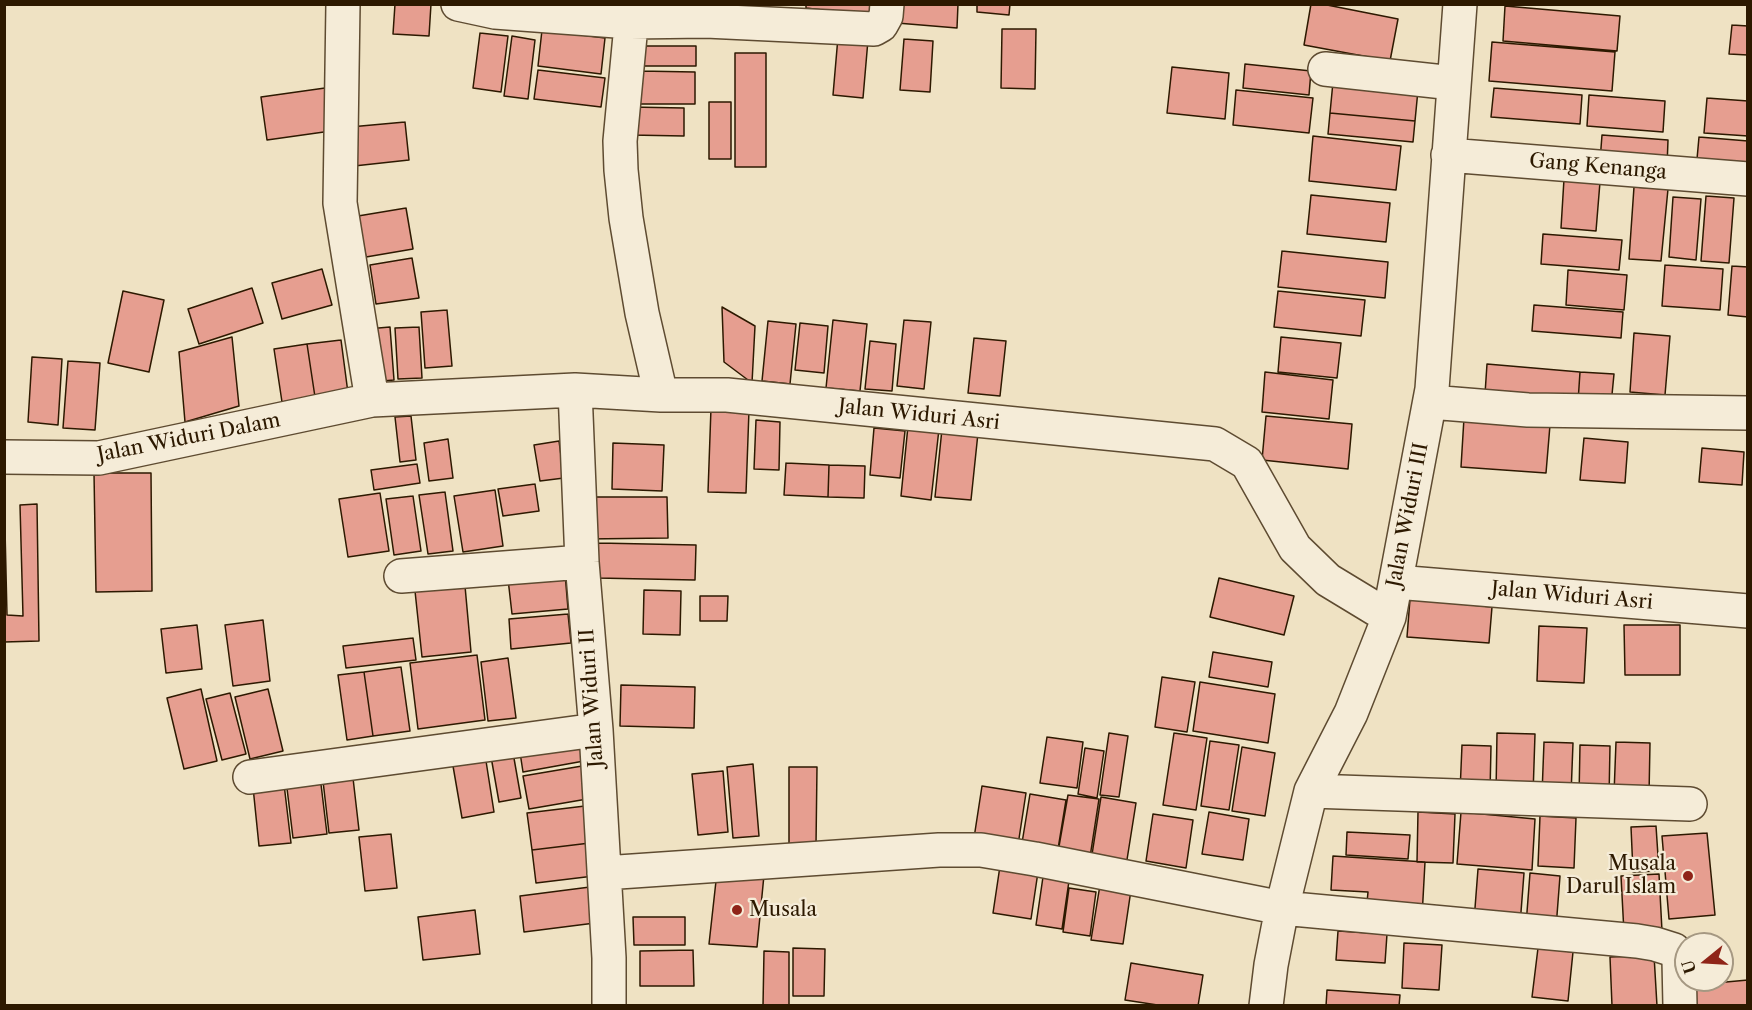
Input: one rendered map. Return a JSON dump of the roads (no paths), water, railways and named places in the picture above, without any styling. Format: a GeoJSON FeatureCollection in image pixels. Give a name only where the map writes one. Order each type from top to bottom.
{"type":"FeatureCollection","features":[{"type":"Feature","properties":{"kind":"street"},"geometry":{"type":"LineString","coordinates":[[343,4],[340,203],[372,400]]}},
{"type":"Feature","properties":{"kind":"street"},"geometry":{"type":"LineString","coordinates":[[458,4],[495,12],[632,13],[706,21],[874,29],[881,26],[886,15],[887,4]]}},
{"type":"Feature","properties":{"kind":"street","name":"Jalan Widuri III"},"geometry":{"type":"LineString","coordinates":[[1266,1005],[1282,908],[1311,791],[1351,713],[1389,617],[1396,582],[1430,402],[1460,4]]}},
{"type":"Feature","properties":{"kind":"street"},"geometry":{"type":"LineString","coordinates":[[632,13],[620,141],[621,170],[626,218],[642,313],[661,395]]}},
{"type":"Feature","properties":{"kind":"street"},"geometry":{"type":"LineString","coordinates":[[1325,69],[1453,83]]}},
{"type":"Feature","properties":{"kind":"street","name":"Gang Kenanga"},"geometry":{"type":"LineString","coordinates":[[1448,155],[1748,179]]}},
{"type":"Feature","properties":{"kind":"street","name":"Jalan Widuri Asri"},"geometry":{"type":"LineString","coordinates":[[372,400],[575,390],[661,395],[738,396],[1215,444],[1247,463],[1295,548],[1328,580],[1389,617]]}},
{"type":"Feature","properties":{"kind":"street","name":"Jalan Widuri II"},"geometry":{"type":"LineString","coordinates":[[575,390],[582,562],[596,730],[609,958],[609,1005]]}},
{"type":"Feature","properties":{"kind":"street","name":"Jalan Widuri Dalam"},"geometry":{"type":"LineString","coordinates":[[4,457],[99,458],[372,400]]}},
{"type":"Feature","properties":{"kind":"street"},"geometry":{"type":"LineString","coordinates":[[1430,402],[1528,410],[1748,413]]}},
{"type":"Feature","properties":{"kind":"street"},"geometry":{"type":"LineString","coordinates":[[401,576],[582,562]]}},
{"type":"Feature","properties":{"kind":"street","name":"Jalan Widuri Asri"},"geometry":{"type":"LineString","coordinates":[[1396,582],[1748,611]]}},
{"type":"Feature","properties":{"kind":"street"},"geometry":{"type":"LineString","coordinates":[[250,777],[596,730]]}},
{"type":"Feature","properties":{"kind":"street"},"geometry":{"type":"LineString","coordinates":[[1311,791],[1690,804]]}},
{"type":"Feature","properties":{"kind":"street"},"geometry":{"type":"LineString","coordinates":[[604,873],[939,850],[981,850],[1282,908],[1655,944],[1674,950],[1679,960],[1680,1005]]}},
{"type":"Feature","properties":{"kind":"place","name":"Musala Darul Islam"},"geometry":{"type":"Point","coordinates":[1688,876]}},
{"type":"Feature","properties":{"kind":"place","name":"Musala"},"geometry":{"type":"Point","coordinates":[737,910]}}]}
